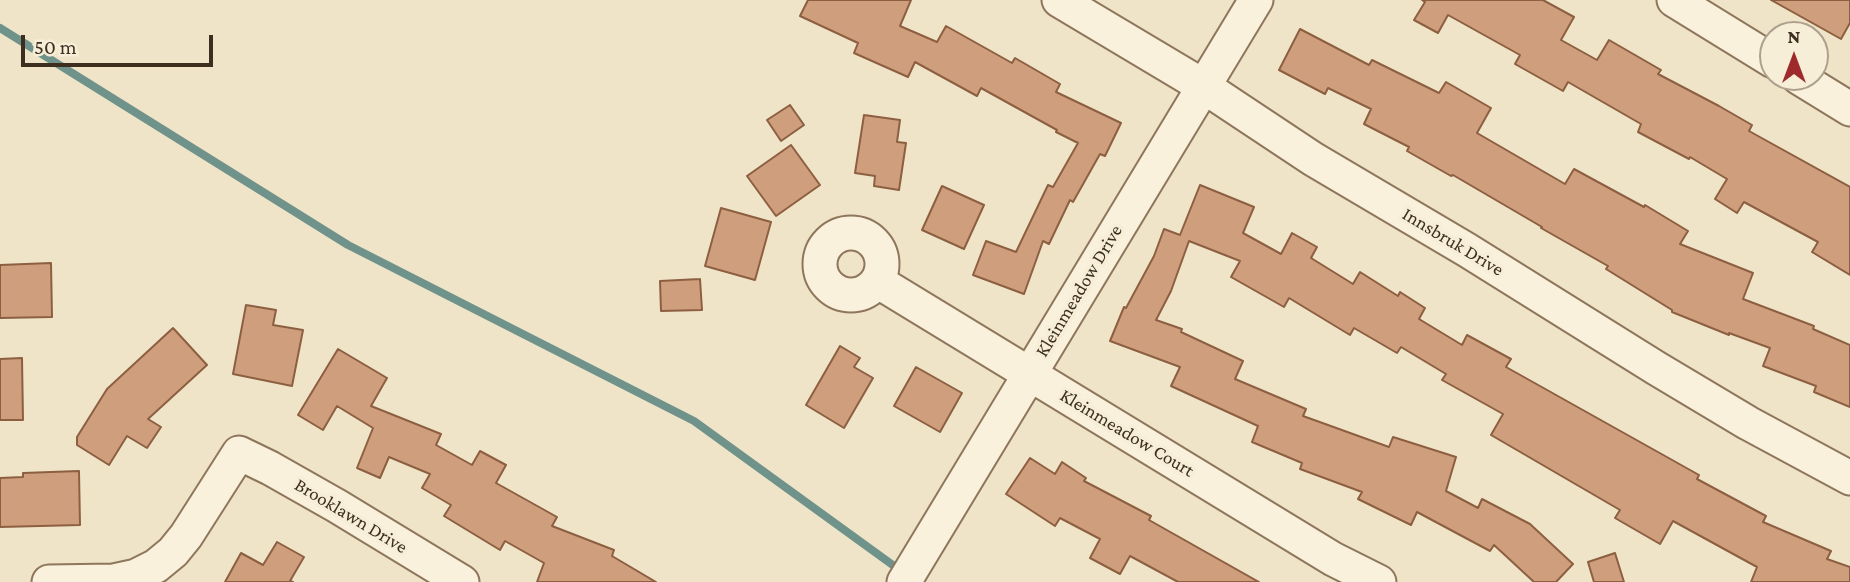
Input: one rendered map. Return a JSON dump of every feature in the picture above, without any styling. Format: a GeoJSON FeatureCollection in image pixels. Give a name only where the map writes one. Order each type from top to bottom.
{"type":"FeatureCollection","features":[{"type":"Feature","properties":{"kind":"street","name":"Innsbruk Drive"},"geometry":{"type":"LineString","coordinates":[[1059,0],[1203,86],[1313,159],[1467,250],[1667,375],[1748,423],[1850,478]]}},
{"type":"Feature","properties":{"kind":"street","name":"Kleinmeadow Drive"},"geometry":{"type":"LineString","coordinates":[[908,576],[1256,0]]}},
{"type":"Feature","properties":{"kind":"street"},"geometry":{"type":"LineString","coordinates":[[1674,0],[1759,52]]}},
{"type":"Feature","properties":{"kind":"street"},"geometry":{"type":"LineString","coordinates":[[1821,91],[1850,109]]}},
{"type":"Feature","properties":{"kind":"street","name":"Kleinmeadow Court"},"geometry":{"type":"LineString","coordinates":[[877,281],[1333,559],[1379,582]]}},
{"type":"Feature","properties":{"kind":"street","name":"Brooklawn Drive"},"geometry":{"type":"LineString","coordinates":[[50,582],[113,581],[136,576],[156,566],[173,552],[186,536],[239,453],[337,506],[462,582]]}},
{"type":"Feature","properties":{"kind":"building"},"geometry":{"type":"Polygon","coordinates":[[[808,0],[911,0],[900,26],[937,42],[946,26],[1012,63],[1015,58],[1060,84],[1056,92],[1121,123],[1105,156],[1100,154],[1073,202],[1070,200],[1049,244],[1043,241],[1024,294],[973,275],[986,241],[1016,252],[1048,185],[1053,187],[1078,143],[981,88],[977,96],[915,62],[908,77],[854,53],[858,43],[800,16],[808,0]]]}},
{"type":"Feature","properties":{"kind":"building"},"geometry":{"type":"Polygon","coordinates":[[[1422,0],[1543,0],[1574,17],[1561,40],[1597,60],[1609,40],[1661,70],[1658,74],[1752,125],[1749,131],[1850,187],[1850,275],[1812,252],[1818,242],[1744,202],[1737,213],[1715,199],[1727,179],[1690,157],[1689,159],[1638,132],[1641,124],[1568,82],[1563,91],[1515,64],[1520,55],[1448,15],[1438,33],[1414,20],[1425,2],[1422,0]]]}},
{"type":"Feature","properties":{"kind":"building"},"geometry":{"type":"Polygon","coordinates":[[[1771,0],[1850,0],[1850,23],[1841,39],[1829,32],[1829,21],[1809,21],[1771,0]]]}},
{"type":"Feature","properties":{"kind":"building"},"geometry":{"type":"Polygon","coordinates":[[[1300,29],[1369,65],[1372,60],[1439,93],[1446,82],[1491,108],[1477,133],[1565,184],[1574,169],[1644,207],[1645,205],[1688,231],[1680,244],[1753,273],[1743,299],[1814,326],[1813,329],[1850,345],[1850,407],[1814,392],[1816,386],[1763,366],[1770,348],[1672,312],[1606,269],[1608,266],[1407,151],[1409,147],[1364,124],[1371,109],[1328,88],[1325,94],[1279,70],[1300,29]]]}},
{"type":"Feature","properties":{"kind":"building"},"geometry":{"type":"Polygon","coordinates":[[[790,105],[804,125],[781,141],[767,120],[790,105]]]}},
{"type":"Feature","properties":{"kind":"building"},"geometry":{"type":"Polygon","coordinates":[[[864,115],[900,120],[897,142],[906,143],[899,190],[874,186],[875,176],[855,173],[864,115]]]}},
{"type":"Feature","properties":{"kind":"building"},"geometry":{"type":"Polygon","coordinates":[[[791,145],[820,185],[776,216],[747,176],[791,145]]]}},
{"type":"Feature","properties":{"kind":"building"},"geometry":{"type":"Polygon","coordinates":[[[1200,185],[1254,207],[1243,233],[1281,254],[1292,233],[1317,247],[1311,258],[1353,284],[1360,272],[1398,296],[1400,292],[1425,308],[1419,319],[1462,345],[1467,335],[1511,359],[1506,367],[1699,475],[1697,479],[1766,516],[1763,522],[1831,551],[1827,559],[1850,567],[1850,582],[1751,582],[1757,567],[1673,521],[1660,544],[1615,518],[1620,510],[1491,435],[1503,414],[1442,380],[1446,374],[1401,347],[1397,353],[1354,328],[1350,335],[1289,298],[1284,307],[1231,277],[1240,261],[1189,241],[1171,291],[1156,320],[1182,329],[1181,332],[1243,361],[1235,379],[1306,409],[1303,416],[1389,447],[1393,437],[1456,457],[1446,491],[1478,508],[1482,499],[1530,524],[1573,564],[1556,582],[1534,582],[1494,545],[1490,551],[1417,512],[1411,525],[1358,499],[1362,492],[1300,469],[1302,463],[1252,442],[1258,426],[1171,386],[1180,367],[1110,341],[1124,307],[1126,308],[1154,256],[1164,229],[1180,235],[1200,185]]]}},
{"type":"Feature","properties":{"kind":"building"},"geometry":{"type":"Polygon","coordinates":[[[942,186],[984,205],[964,249],[922,230],[942,186]]]}},
{"type":"Feature","properties":{"kind":"building"},"geometry":{"type":"Polygon","coordinates":[[[721,208],[771,222],[755,280],[705,266],[721,208]]]}},
{"type":"Feature","properties":{"kind":"building"},"geometry":{"type":"Polygon","coordinates":[[[51,263],[52,317],[0,318],[0,265],[51,263]]]}},
{"type":"Feature","properties":{"kind":"building"},"geometry":{"type":"Polygon","coordinates":[[[700,279],[702,310],[661,311],[660,281],[700,279]]]}},
{"type":"Feature","properties":{"kind":"building"},"geometry":{"type":"Polygon","coordinates":[[[246,305],[276,310],[273,325],[303,330],[292,386],[233,374],[246,305]]]}},
{"type":"Feature","properties":{"kind":"building"},"geometry":{"type":"Polygon","coordinates":[[[173,328],[207,365],[148,419],[161,427],[147,448],[127,436],[109,465],[77,445],[77,437],[107,389],[173,328]]]}},
{"type":"Feature","properties":{"kind":"building"},"geometry":{"type":"Polygon","coordinates":[[[840,346],[860,358],[854,367],[873,378],[844,428],[806,405],[840,346]]]}},
{"type":"Feature","properties":{"kind":"building"},"geometry":{"type":"Polygon","coordinates":[[[338,349],[387,378],[371,406],[441,434],[436,445],[472,465],[480,451],[506,465],[496,483],[557,517],[552,526],[614,550],[612,556],[656,582],[537,582],[544,563],[505,541],[500,550],[444,516],[451,505],[422,488],[430,474],[389,457],[380,478],[357,468],[373,428],[337,406],[323,430],[298,415],[338,349]]]}},
{"type":"Feature","properties":{"kind":"building"},"geometry":{"type":"Polygon","coordinates":[[[22,358],[23,420],[0,420],[0,359],[22,358]]]}},
{"type":"Feature","properties":{"kind":"building"},"geometry":{"type":"Polygon","coordinates":[[[916,367],[962,393],[940,432],[894,406],[916,367]]]}},
{"type":"Feature","properties":{"kind":"building"},"geometry":{"type":"Polygon","coordinates":[[[1030,458],[1055,474],[1062,462],[1086,478],[1084,481],[1151,516],[1149,520],[1259,582],[1178,582],[1130,556],[1120,574],[1090,558],[1100,539],[1060,518],[1055,526],[1006,494],[1030,458]]]}},
{"type":"Feature","properties":{"kind":"building"},"geometry":{"type":"Polygon","coordinates":[[[79,471],[80,525],[0,527],[0,478],[23,477],[23,473],[79,471]]]}},
{"type":"Feature","properties":{"kind":"building"},"geometry":{"type":"Polygon","coordinates":[[[277,542],[304,557],[290,581],[293,582],[225,582],[241,553],[263,565],[277,542]]]}},
{"type":"Feature","properties":{"kind":"building"},"geometry":{"type":"Polygon","coordinates":[[[1615,553],[1624,582],[1594,582],[1588,562],[1615,553]]]}},
{"type":"Feature","properties":{"kind":"waterway"},"geometry":{"type":"LineString","coordinates":[[0,28],[348,245],[694,421],[901,571]]}}]}
